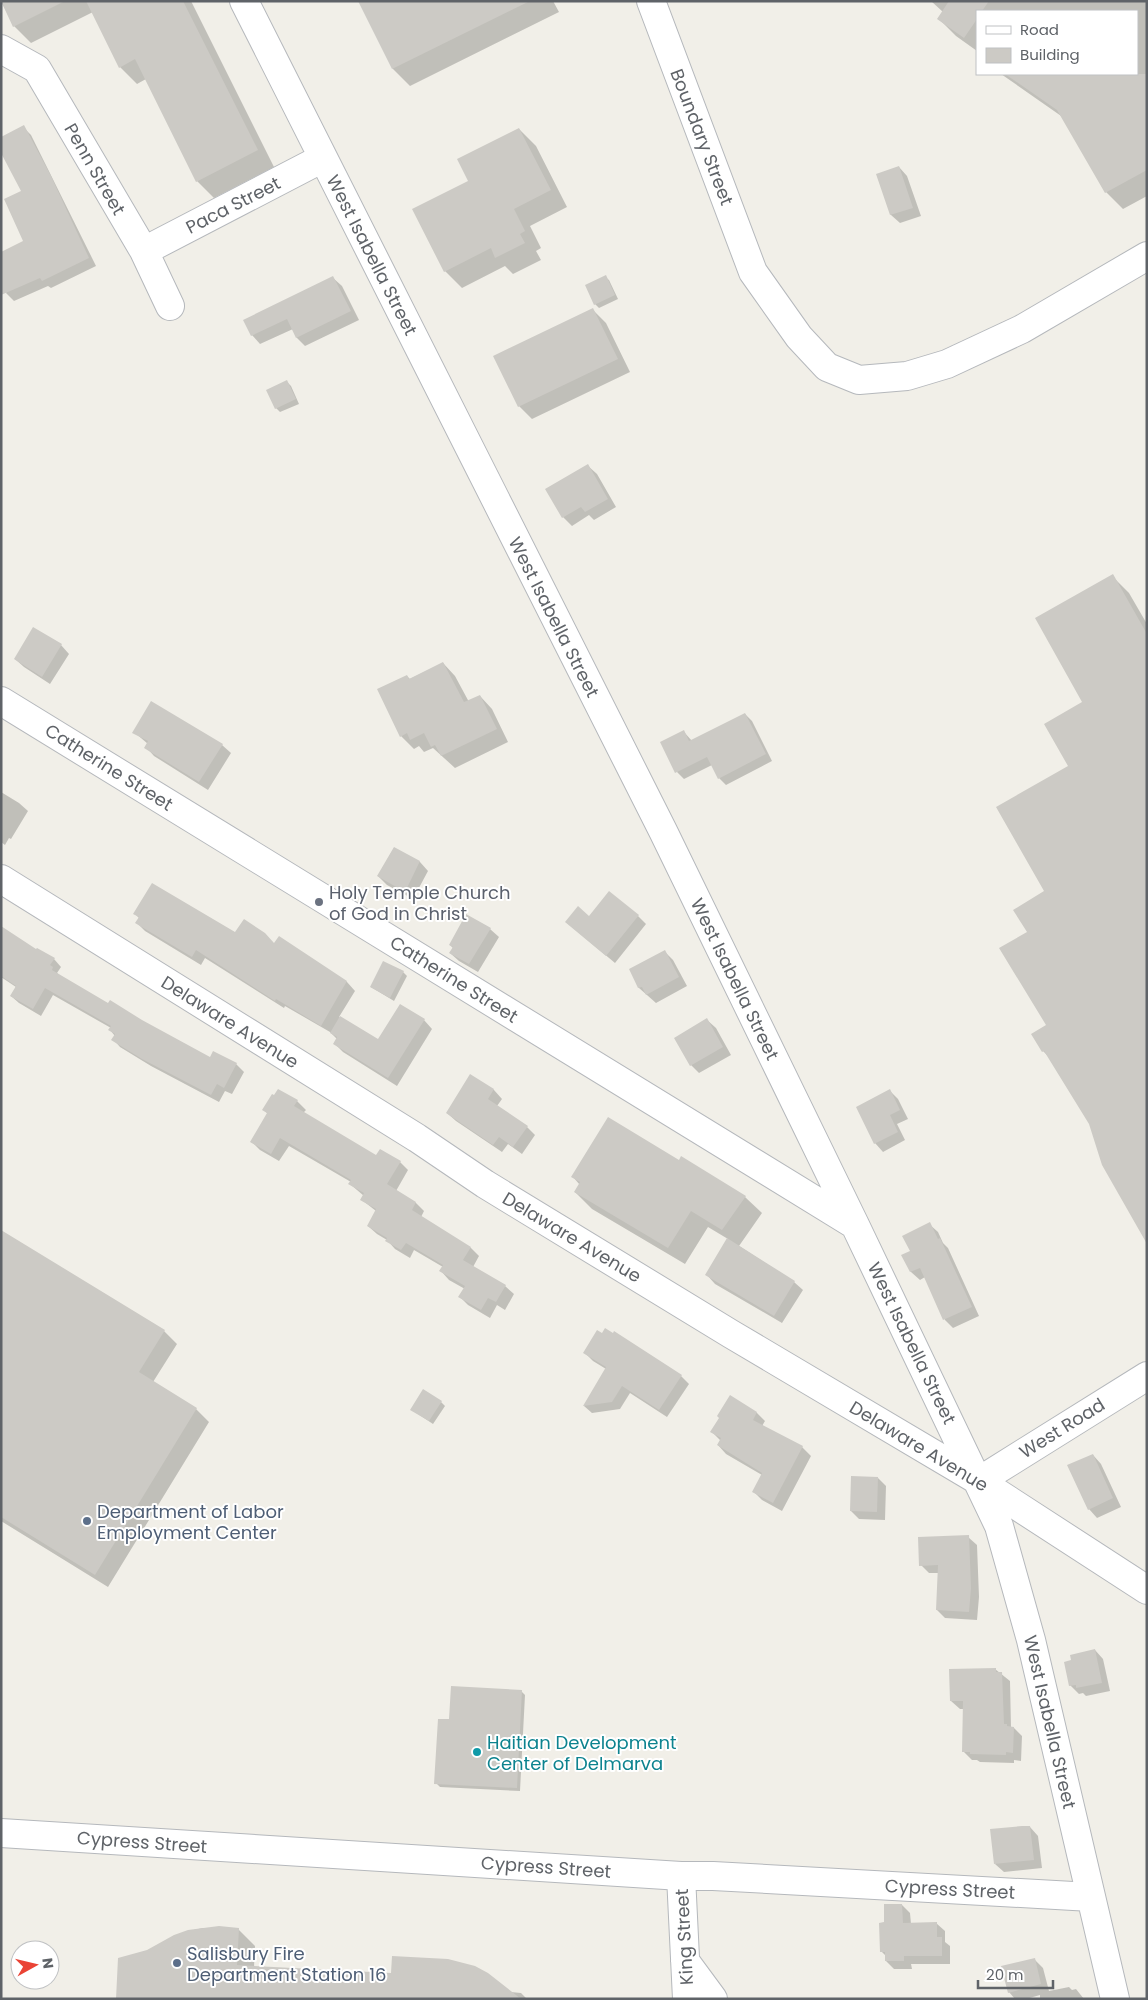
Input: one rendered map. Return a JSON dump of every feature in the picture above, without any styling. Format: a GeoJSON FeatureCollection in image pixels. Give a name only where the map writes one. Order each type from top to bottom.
{"type":"FeatureCollection","features":[{"type":"Feature","properties":{"kind":"street","name":"West Isabella Street"},"geometry":{"type":"LineString","coordinates":[[244,1],[663,831],[856,1225],[999,1526],[1015,1580],[1115,1999]]}},
{"type":"Feature","properties":{"kind":"street","name":"Boundary Street"},"geometry":{"type":"LineString","coordinates":[[652,1],[754,272],[799,337],[828,367],[859,380],[907,376],[947,364],[1022,329],[1147,256]]}},
{"type":"Feature","properties":{"kind":"street","name":"Penn Street"},"geometry":{"type":"LineString","coordinates":[[1,49],[37,69],[144,251],[170,306]]}},
{"type":"Feature","properties":{"kind":"street","name":"Paca Street"},"geometry":{"type":"LineString","coordinates":[[144,251],[323,158]]}},
{"type":"Feature","properties":{"kind":"street","name":"Catherine Street"},"geometry":{"type":"LineString","coordinates":[[1,701],[856,1225]]}},
{"type":"Feature","properties":{"kind":"street","name":"Delaware Avenue"},"geometry":{"type":"LineString","coordinates":[[1,879],[417,1138],[485,1184],[731,1334],[979,1481],[1147,1590]]}},
{"type":"Feature","properties":{"kind":"street","name":"West Road"},"geometry":{"type":"LineString","coordinates":[[979,1481],[1147,1376]]}},
{"type":"Feature","properties":{"kind":"street","name":"Cypress Street"},"geometry":{"type":"LineString","coordinates":[[1,1833],[681,1876],[722,1876],[1091,1898]]}},
{"type":"Feature","properties":{"kind":"street","name":"King Street"},"geometry":{"type":"LineString","coordinates":[[681,1876],[687,1999]]}},
{"type":"Feature","properties":{"kind":"street"},"geometry":{"type":"LineString","coordinates":[[685,1961],[714,1999]]}},
{"type":"Feature","properties":{"kind":"building"},"geometry":{"type":"Polygon","coordinates":[[[1,1],[65,1],[13,27],[1,1]]]}},
{"type":"Feature","properties":{"kind":"building"},"geometry":{"type":"Polygon","coordinates":[[[86,1],[183,1],[258,150],[196,182],[135,59],[119,68],[86,1]]]}},
{"type":"Feature","properties":{"kind":"building"},"geometry":{"type":"Polygon","coordinates":[[[358,1],[530,1],[392,69],[358,1]]]}},
{"type":"Feature","properties":{"kind":"building"},"geometry":{"type":"Polygon","coordinates":[[[949,1],[989,1],[983,10],[976,10],[976,20],[964,38],[937,19],[949,1]]]}},
{"type":"Feature","properties":{"kind":"building"},"geometry":{"type":"Polygon","coordinates":[[[1147,74],[1147,170],[1105,193],[1057,110],[1006,75],[1147,74]]]}},
{"type":"Feature","properties":{"kind":"building"},"geometry":{"type":"Polygon","coordinates":[[[24,125],[51,176],[89,258],[42,281],[40,278],[1,295],[1,252],[23,241],[4,199],[21,191],[1,153],[1,137],[24,125]]]}},
{"type":"Feature","properties":{"kind":"building"},"geometry":{"type":"Polygon","coordinates":[[[519,128],[551,190],[514,209],[525,231],[520,234],[525,243],[495,258],[491,248],[444,272],[412,209],[468,181],[457,159],[519,128]]]}},
{"type":"Feature","properties":{"kind":"building"},"geometry":{"type":"Polygon","coordinates":[[[899,166],[913,208],[890,215],[876,174],[899,166]]]}},
{"type":"Feature","properties":{"kind":"building"},"geometry":{"type":"Polygon","coordinates":[[[606,275],[615,295],[594,305],[585,285],[606,275]]]}},
{"type":"Feature","properties":{"kind":"building"},"geometry":{"type":"Polygon","coordinates":[[[333,276],[351,311],[296,338],[287,319],[251,336],[243,320],[333,276]]]}},
{"type":"Feature","properties":{"kind":"building"},"geometry":{"type":"Polygon","coordinates":[[[593,308],[618,359],[518,407],[493,356],[593,308]]]}},
{"type":"Feature","properties":{"kind":"building"},"geometry":{"type":"Polygon","coordinates":[[[287,380],[296,399],[275,409],[266,390],[287,380]]]}},
{"type":"Feature","properties":{"kind":"building"},"geometry":{"type":"Polygon","coordinates":[[[588,464],[608,499],[585,512],[581,507],[562,518],[545,489],[588,464]]]}},
{"type":"Feature","properties":{"kind":"building"},"geometry":{"type":"Polygon","coordinates":[[[1113,574],[1147,634],[1147,1244],[1102,1165],[1089,1124],[1044,1051],[1042,1052],[1031,1034],[1046,1025],[999,948],[1027,932],[1013,910],[1044,891],[996,807],[1068,766],[1044,724],[1082,702],[1035,618],[1113,574]]]}},
{"type":"Feature","properties":{"kind":"building"},"geometry":{"type":"Polygon","coordinates":[[[33,627],[62,644],[42,677],[14,659],[33,627]]]}},
{"type":"Feature","properties":{"kind":"building"},"geometry":{"type":"Polygon","coordinates":[[[443,662],[464,702],[480,695],[497,729],[441,756],[435,745],[431,747],[424,733],[410,740],[407,733],[400,737],[377,689],[407,675],[409,679],[443,662]]]}},
{"type":"Feature","properties":{"kind":"building"},"geometry":{"type":"Polygon","coordinates":[[[151,701],[223,744],[199,782],[144,748],[148,741],[132,733],[151,701]]]}},
{"type":"Feature","properties":{"kind":"building"},"geometry":{"type":"Polygon","coordinates":[[[745,713],[766,754],[718,779],[707,757],[675,773],[660,742],[684,730],[689,741],[745,713]]]}},
{"type":"Feature","properties":{"kind":"building"},"geometry":{"type":"Polygon","coordinates":[[[394,847],[420,861],[405,892],[377,876],[394,847]]]}},
{"type":"Feature","properties":{"kind":"building"},"geometry":{"type":"Polygon","coordinates":[[[152,883],[235,932],[244,919],[265,933],[274,943],[279,936],[347,981],[321,1026],[276,999],[275,1001],[196,950],[192,957],[135,923],[139,917],[133,914],[152,883]]]}},
{"type":"Feature","properties":{"kind":"building"},"geometry":{"type":"Polygon","coordinates":[[[609,891],[639,915],[606,956],[565,922],[578,906],[589,916],[609,891]]]}},
{"type":"Feature","properties":{"kind":"building"},"geometry":{"type":"Polygon","coordinates":[[[466,914],[491,928],[469,964],[449,953],[453,947],[449,945],[466,914]]]}},
{"type":"Feature","properties":{"kind":"building"},"geometry":{"type":"Polygon","coordinates":[[[1,926],[36,949],[55,958],[50,965],[53,967],[52,970],[108,1003],[110,1000],[142,1020],[210,1057],[213,1051],[237,1063],[224,1088],[217,1084],[211,1095],[142,1059],[111,1040],[115,1034],[108,1030],[111,1026],[45,988],[33,1009],[10,996],[16,986],[1,976],[1,926]]]}},
{"type":"Feature","properties":{"kind":"building"},"geometry":{"type":"Polygon","coordinates":[[[665,950],[679,977],[646,995],[642,987],[638,988],[629,969],[665,950]]]}},
{"type":"Feature","properties":{"kind":"building"},"geometry":{"type":"Polygon","coordinates":[[[383,961],[404,971],[390,998],[370,987],[383,961]]]}},
{"type":"Feature","properties":{"kind":"building"},"geometry":{"type":"Polygon","coordinates":[[[400,1004],[425,1019],[388,1078],[333,1044],[337,1037],[330,1033],[340,1016],[378,1039],[400,1004]]]}},
{"type":"Feature","properties":{"kind":"building"},"geometry":{"type":"Polygon","coordinates":[[[707,1018],[723,1047],[690,1066],[674,1038],[707,1018]]]}},
{"type":"Feature","properties":{"kind":"building"},"geometry":{"type":"Polygon","coordinates":[[[470,1074],[494,1089],[488,1099],[528,1126],[513,1147],[499,1137],[493,1145],[446,1113],[470,1074]]]}},
{"type":"Feature","properties":{"kind":"building"},"geometry":{"type":"Polygon","coordinates":[[[278,1089],[298,1100],[294,1106],[376,1155],[380,1149],[401,1161],[387,1184],[416,1202],[412,1210],[471,1247],[463,1260],[506,1285],[496,1302],[488,1298],[481,1310],[458,1297],[465,1286],[439,1271],[443,1265],[406,1243],[401,1250],[385,1241],[387,1238],[367,1226],[376,1209],[360,1200],[364,1193],[348,1184],[351,1180],[280,1138],[271,1154],[250,1142],[267,1113],[262,1110],[272,1094],[274,1095],[278,1089]]]}},
{"type":"Feature","properties":{"kind":"building"},"geometry":{"type":"Polygon","coordinates":[[[890,1089],[900,1110],[890,1115],[898,1132],[874,1144],[856,1107],[890,1089]]]}},
{"type":"Feature","properties":{"kind":"building"},"geometry":{"type":"Polygon","coordinates":[[[608,1117],[679,1160],[681,1156],[746,1196],[722,1230],[691,1211],[668,1248],[574,1192],[580,1182],[571,1177],[608,1117]]]}},
{"type":"Feature","properties":{"kind":"building"},"geometry":{"type":"Polygon","coordinates":[[[930,1222],[938,1239],[940,1238],[972,1307],[943,1320],[920,1268],[910,1272],[901,1255],[910,1251],[902,1236],[930,1222]]]}},
{"type":"Feature","properties":{"kind":"building"},"geometry":{"type":"Polygon","coordinates":[[[1,1230],[165,1330],[139,1372],[197,1408],[95,1575],[1,1517],[1,1230]]]}},
{"type":"Feature","properties":{"kind":"building"},"geometry":{"type":"Polygon","coordinates":[[[727,1238],[795,1281],[774,1316],[705,1275],[727,1238]]]}},
{"type":"Feature","properties":{"kind":"building"},"geometry":{"type":"Polygon","coordinates":[[[605,1328],[613,1333],[614,1331],[682,1375],[659,1410],[622,1386],[612,1402],[583,1406],[606,1367],[583,1353],[597,1330],[602,1333],[605,1328]]]}},
{"type":"Feature","properties":{"kind":"building"},"geometry":{"type":"Polygon","coordinates":[[[423,1389],[442,1401],[429,1421],[410,1410],[423,1389]]]}},
{"type":"Feature","properties":{"kind":"building"},"geometry":{"type":"Polygon","coordinates":[[[730,1395],[757,1412],[753,1420],[803,1446],[773,1503],[752,1492],[762,1473],[717,1445],[721,1438],[710,1432],[730,1395]]]}},
{"type":"Feature","properties":{"kind":"building"},"geometry":{"type":"Polygon","coordinates":[[[1093,1454],[1113,1498],[1088,1510],[1067,1465],[1093,1454]]]}},
{"type":"Feature","properties":{"kind":"building"},"geometry":{"type":"Polygon","coordinates":[[[851,1476],[878,1477],[877,1512],[850,1511],[851,1476]]]}},
{"type":"Feature","properties":{"kind":"building"},"geometry":{"type":"Polygon","coordinates":[[[969,1535],[971,1588],[969,1612],[936,1610],[938,1565],[919,1566],[918,1537],[969,1535]]]}},
{"type":"Feature","properties":{"kind":"building"},"geometry":{"type":"Polygon","coordinates":[[[1095,1649],[1102,1683],[1076,1688],[1076,1685],[1069,1686],[1064,1662],[1071,1660],[1070,1655],[1095,1649]]]}},
{"type":"Feature","properties":{"kind":"building"},"geometry":{"type":"Polygon","coordinates":[[[996,1668],[996,1672],[1002,1672],[1004,1724],[1014,1727],[1013,1753],[1006,1752],[1006,1755],[962,1752],[963,1701],[950,1701],[949,1669],[996,1668]]]}},
{"type":"Feature","properties":{"kind":"building","name":"Haitian Development Center of Delmarva"},"geometry":{"type":"Polygon","coordinates":[[[451,1686],[522,1690],[517,1788],[434,1784],[438,1719],[449,1719],[451,1686]]]}},
{"type":"Feature","properties":{"kind":"building"},"geometry":{"type":"Polygon","coordinates":[[[1030,1826],[1034,1860],[994,1864],[990,1829],[1030,1826]]]}},
{"type":"Feature","properties":{"kind":"building"},"geometry":{"type":"Polygon","coordinates":[[[884,1904],[902,1904],[903,1923],[937,1922],[937,1937],[942,1937],[942,1956],[904,1956],[904,1961],[885,1961],[885,1952],[880,1952],[879,1923],[884,1922],[884,1904]]]}},
{"type":"Feature","properties":{"kind":"building","name":"Salisbury Fire Department Station 16"},"geometry":{"type":"Polygon","coordinates":[[[219,1926],[239,1928],[237,1965],[391,1973],[392,1956],[448,1959],[475,1966],[488,1973],[521,1999],[116,1999],[118,1958],[147,1950],[174,1935],[188,1930],[219,1926]]]}},
{"type":"Feature","properties":{"kind":"building"},"geometry":{"type":"Polygon","coordinates":[[[1035,1958],[1041,1984],[1008,1993],[1001,1966],[1035,1958]]]}},
{"type":"Feature","properties":{"kind":"place","name":"Holy Temple Church of God in Christ"},"geometry":{"type":"Point","coordinates":[319,902]}},
{"type":"Feature","properties":{"kind":"place","name":"Department of Labor Employment Center"},"geometry":{"type":"Point","coordinates":[87,1521]}},
{"type":"Feature","properties":{"kind":"place","name":"Haitian Development Center of Delmarva"},"geometry":{"type":"Point","coordinates":[477,1752]}},
{"type":"Feature","properties":{"kind":"place","name":"Salisbury Fire Department Station 16"},"geometry":{"type":"Point","coordinates":[177,1963]}}]}
